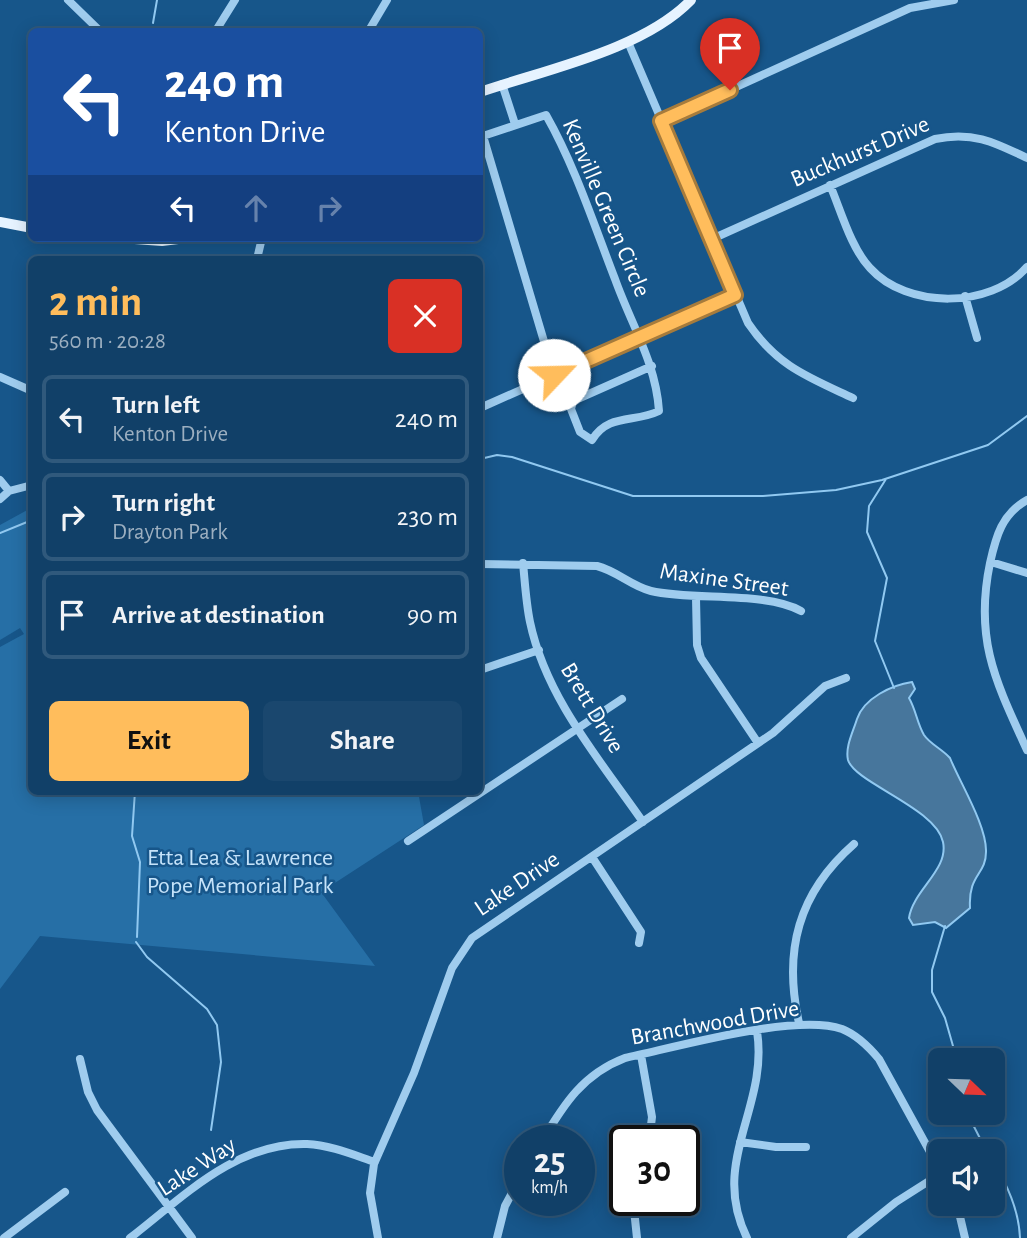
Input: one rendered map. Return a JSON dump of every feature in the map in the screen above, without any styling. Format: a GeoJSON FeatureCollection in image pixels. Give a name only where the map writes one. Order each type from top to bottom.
{"type":"FeatureCollection","features":[{"type":"Feature","properties":{"kind":"main road"},"geometry":{"type":"LineString","coordinates":[[483,91],[628,42],[663,24],[691,0]]}},
{"type":"Feature","properties":{"kind":"main road"},"geometry":{"type":"LineString","coordinates":[[0,222],[28,227]]}},
{"type":"Feature","properties":{"kind":"street"},"geometry":{"type":"LineString","coordinates":[[68,0],[98,28]]}},
{"type":"Feature","properties":{"kind":"street"},"geometry":{"type":"LineString","coordinates":[[218,28],[235,0]]}},
{"type":"Feature","properties":{"kind":"street"},"geometry":{"type":"LineString","coordinates":[[370,28],[387,0]]}},
{"type":"Feature","properties":{"kind":"street"},"geometry":{"type":"LineString","coordinates":[[661,121],[910,8],[954,0]]}},
{"type":"Feature","properties":{"kind":"street"},"geometry":{"type":"LineString","coordinates":[[628,42],[735,295],[753,331],[780,361],[853,398]]}},
{"type":"Feature","properties":{"kind":"street"},"geometry":{"type":"LineString","coordinates":[[502,84],[515,124]]}},
{"type":"Feature","properties":{"kind":"street","name":"Kenville Green Circle"},"geometry":{"type":"LineString","coordinates":[[483,136],[547,116],[640,337]]}},
{"type":"Feature","properties":{"kind":"street","name":"Buckhurst Drive"},"geometry":{"type":"LineString","coordinates":[[712,239],[935,139],[952,135],[981,137],[1027,158]]}},
{"type":"Feature","properties":{"kind":"street","name":"Kenville Green Circle"},"geometry":{"type":"LineString","coordinates":[[483,139],[554,375]]}},
{"type":"Feature","properties":{"kind":"street"},"geometry":{"type":"LineString","coordinates":[[830,185],[865,262],[880,279],[895,289],[922,297],[965,296],[984,292],[1012,280],[1027,267]]}},
{"type":"Feature","properties":{"kind":"street"},"geometry":{"type":"LineString","coordinates":[[483,407],[735,295]]}},
{"type":"Feature","properties":{"kind":"street"},"geometry":{"type":"LineString","coordinates":[[965,296],[977,338]]}},
{"type":"Feature","properties":{"kind":"street"},"geometry":{"type":"LineString","coordinates":[[640,337],[652,366],[657,382],[659,411],[650,416],[617,420],[602,427],[592,440],[580,432],[570,409],[573,401],[652,366]]}},
{"type":"Feature","properties":{"kind":"street"},"geometry":{"type":"LineString","coordinates":[[0,377],[28,389]]}},
{"type":"Feature","properties":{"kind":"street"},"geometry":{"type":"LineString","coordinates":[[0,480],[9,491]]}},
{"type":"Feature","properties":{"kind":"street"},"geometry":{"type":"LineString","coordinates":[[0,499],[9,491],[28,486]]}},
{"type":"Feature","properties":{"kind":"street"},"geometry":{"type":"LineString","coordinates":[[1027,500],[1003,523],[984,590],[983,620],[993,672],[1027,750]]}},
{"type":"Feature","properties":{"kind":"street"},"geometry":{"type":"LineString","coordinates":[[990,562],[1027,573]]}},
{"type":"Feature","properties":{"kind":"street","name":"Brett Drive"},"geometry":{"type":"LineString","coordinates":[[523,563],[530,622],[559,698],[643,822]]}},
{"type":"Feature","properties":{"kind":"street","name":"Maxine Street"},"geometry":{"type":"LineString","coordinates":[[483,564],[597,566],[616,571],[649,590],[696,598],[786,603],[801,611]]}},
{"type":"Feature","properties":{"kind":"street"},"geometry":{"type":"LineString","coordinates":[[696,598],[697,645],[701,658],[758,743]]}},
{"type":"Feature","properties":{"kind":"street"},"geometry":{"type":"LineString","coordinates":[[483,669],[539,650]]}},
{"type":"Feature","properties":{"kind":"street","name":"Lake Drive"},"geometry":{"type":"LineString","coordinates":[[378,1238],[369,1180],[414,1073],[452,968],[472,938],[773,733],[825,686],[846,678]]}},
{"type":"Feature","properties":{"kind":"street"},"geometry":{"type":"LineString","coordinates":[[483,791],[622,699]]}},
{"type":"Feature","properties":{"kind":"street"},"geometry":{"type":"LineString","coordinates":[[408,841],[477,795]]}},
{"type":"Feature","properties":{"kind":"street"},"geometry":{"type":"LineString","coordinates":[[799,1023],[793,973],[799,928],[822,875],[854,844]]}},
{"type":"Feature","properties":{"kind":"street"},"geometry":{"type":"LineString","coordinates":[[592,857],[641,932],[639,943]]}},
{"type":"Feature","properties":{"kind":"street","name":"Branchwood Drive"},"geometry":{"type":"LineString","coordinates":[[553,1125],[583,1081],[611,1063],[799,1023],[845,1030],[867,1046],[879,1059],[928,1150]]}},
{"type":"Feature","properties":{"kind":"street"},"geometry":{"type":"LineString","coordinates":[[747,1238],[739,1220],[732,1188],[740,1142],[759,1078],[761,1056],[757,1031]]}},
{"type":"Feature","properties":{"kind":"street"},"geometry":{"type":"LineString","coordinates":[[641,1055],[653,1117],[652,1125]]}},
{"type":"Feature","properties":{"kind":"street"},"geometry":{"type":"LineString","coordinates":[[80,1059],[88,1092],[97,1110],[192,1238]]}},
{"type":"Feature","properties":{"kind":"street"},"geometry":{"type":"LineString","coordinates":[[740,1142],[806,1147]]}},
{"type":"Feature","properties":{"kind":"street","name":"Lake Way"},"geometry":{"type":"LineString","coordinates":[[130,1238],[232,1162],[265,1150],[309,1144],[375,1162]]}},
{"type":"Feature","properties":{"kind":"street"},"geometry":{"type":"LineString","coordinates":[[851,1238],[928,1180]]}},
{"type":"Feature","properties":{"kind":"street"},"geometry":{"type":"LineString","coordinates":[[4,1238],[65,1192]]}},
{"type":"Feature","properties":{"kind":"street"},"geometry":{"type":"LineString","coordinates":[[497,1238],[504,1210]]}},
{"type":"Feature","properties":{"kind":"street"},"geometry":{"type":"LineString","coordinates":[[635,1216],[637,1238]]}},
{"type":"Feature","properties":{"kind":"street"},"geometry":{"type":"LineString","coordinates":[[960,1216],[965,1238]]}},
{"type":"Feature","properties":{"kind":"green space","name":"Etta Lea & Lawrence Pope Memorial Park"},"geometry":{"type":"Polygon","coordinates":[[[28,510],[28,795],[419,795],[424,825],[321,892],[375,966],[40,936],[0,989],[0,647],[24,634],[20,628],[0,640],[0,525],[28,510]]]}},
{"type":"Feature","properties":{"kind":"shaded area"},"geometry":{"type":"Polygon","coordinates":[[[912,682],[915,689],[909,698],[924,735],[950,758],[978,817],[985,842],[985,860],[974,881],[970,908],[946,928],[935,922],[913,925],[909,918],[917,898],[941,862],[943,842],[937,830],[912,807],[865,778],[848,760],[850,739],[857,719],[866,705],[888,689],[912,682]]]}},
{"type":"Feature","properties":{"kind":"waterway"},"geometry":{"type":"LineString","coordinates":[[153,23],[157,0]]}},
{"type":"Feature","properties":{"kind":"waterway"},"geometry":{"type":"LineString","coordinates":[[483,458],[497,455],[512,457],[633,496],[763,496],[836,490],[882,480],[988,445],[1027,416]]}},
{"type":"Feature","properties":{"kind":"waterway"},"geometry":{"type":"LineString","coordinates":[[886,479],[869,506],[867,532],[887,578],[875,641],[894,688]]}},
{"type":"Feature","properties":{"kind":"waterway"},"geometry":{"type":"LineString","coordinates":[[0,533],[28,522]]}},
{"type":"Feature","properties":{"kind":"waterway"},"geometry":{"type":"LineString","coordinates":[[135,795],[132,836],[140,862],[137,937]]}},
{"type":"Feature","properties":{"kind":"waterway"},"geometry":{"type":"LineString","coordinates":[[945,926],[932,970],[932,992],[945,1018],[954,1048]]}},
{"type":"Feature","properties":{"kind":"waterway"},"geometry":{"type":"LineString","coordinates":[[136,942],[147,957],[207,1009],[217,1025],[221,1062],[211,1130]]}},
{"type":"Feature","properties":{"kind":"waterway"},"geometry":{"type":"LineString","coordinates":[[973,1125],[980,1139]]}},
{"type":"Feature","properties":{"kind":"waterway"},"geometry":{"type":"LineString","coordinates":[[1005,1184],[1017,1218],[1020,1238]]}},
{"type":"Feature","properties":{"kind":"route"},"geometry":{"type":"LineString","coordinates":[[554,375],[735,295],[661,121],[730,90]]}}]}
